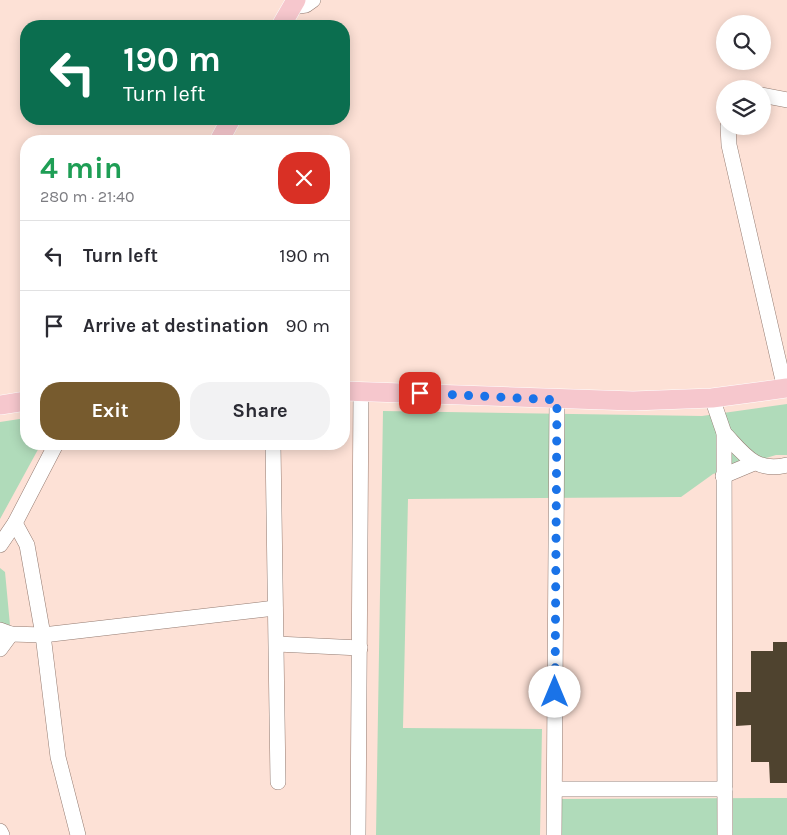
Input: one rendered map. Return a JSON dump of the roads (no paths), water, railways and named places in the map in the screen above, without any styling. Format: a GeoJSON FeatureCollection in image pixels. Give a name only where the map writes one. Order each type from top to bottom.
{"type":"FeatureCollection","features":[{"type":"Feature","properties":{"kind":"main road"},"geometry":{"type":"LineString","coordinates":[[285,20],[294,4]]}},
{"type":"Feature","properties":{"kind":"main road"},"geometry":{"type":"LineString","coordinates":[[352,390],[557,400],[633,401],[712,398],[786,388]]}},
{"type":"Feature","properties":{"kind":"main road"},"geometry":{"type":"LineString","coordinates":[[0,405],[20,402]]}},
{"type":"Feature","properties":{"kind":"street"},"geometry":{"type":"LineString","coordinates":[[294,4],[306,5],[313,0]]}},
{"type":"Feature","properties":{"kind":"street"},"geometry":{"type":"LineString","coordinates":[[771,97],[787,100]]}},
{"type":"Feature","properties":{"kind":"street"},"geometry":{"type":"LineString","coordinates":[[728,135],[729,145],[786,388]]}},
{"type":"Feature","properties":{"kind":"street"},"geometry":{"type":"LineString","coordinates":[[352,390],[360,648],[358,835]]}},
{"type":"Feature","properties":{"kind":"street"},"geometry":{"type":"LineString","coordinates":[[712,398],[724,433],[725,835]]}},
{"type":"Feature","properties":{"kind":"street"},"geometry":{"type":"LineString","coordinates":[[554,835],[557,400]]}},
{"type":"Feature","properties":{"kind":"street"},"geometry":{"type":"LineString","coordinates":[[724,433],[754,463],[771,468],[787,465]]}},
{"type":"Feature","properties":{"kind":"street"},"geometry":{"type":"LineString","coordinates":[[0,545],[15,523],[53,450]]}},
{"type":"Feature","properties":{"kind":"street"},"geometry":{"type":"LineString","coordinates":[[273,450],[278,782]]}},
{"type":"Feature","properties":{"kind":"street"},"geometry":{"type":"LineString","coordinates":[[723,476],[754,463]]}},
{"type":"Feature","properties":{"kind":"street"},"geometry":{"type":"LineString","coordinates":[[15,523],[27,545],[43,635],[58,757],[78,835]]}},
{"type":"Feature","properties":{"kind":"street"},"geometry":{"type":"LineString","coordinates":[[0,649],[5,632],[43,635],[275,608]]}},
{"type":"Feature","properties":{"kind":"street"},"geometry":{"type":"LineString","coordinates":[[277,644],[360,648]]}},
{"type":"Feature","properties":{"kind":"street"},"geometry":{"type":"LineString","coordinates":[[555,789],[725,789]]}},
{"type":"Feature","properties":{"kind":"street"},"geometry":{"type":"LineString","coordinates":[[0,831],[2,835]]}}]}
